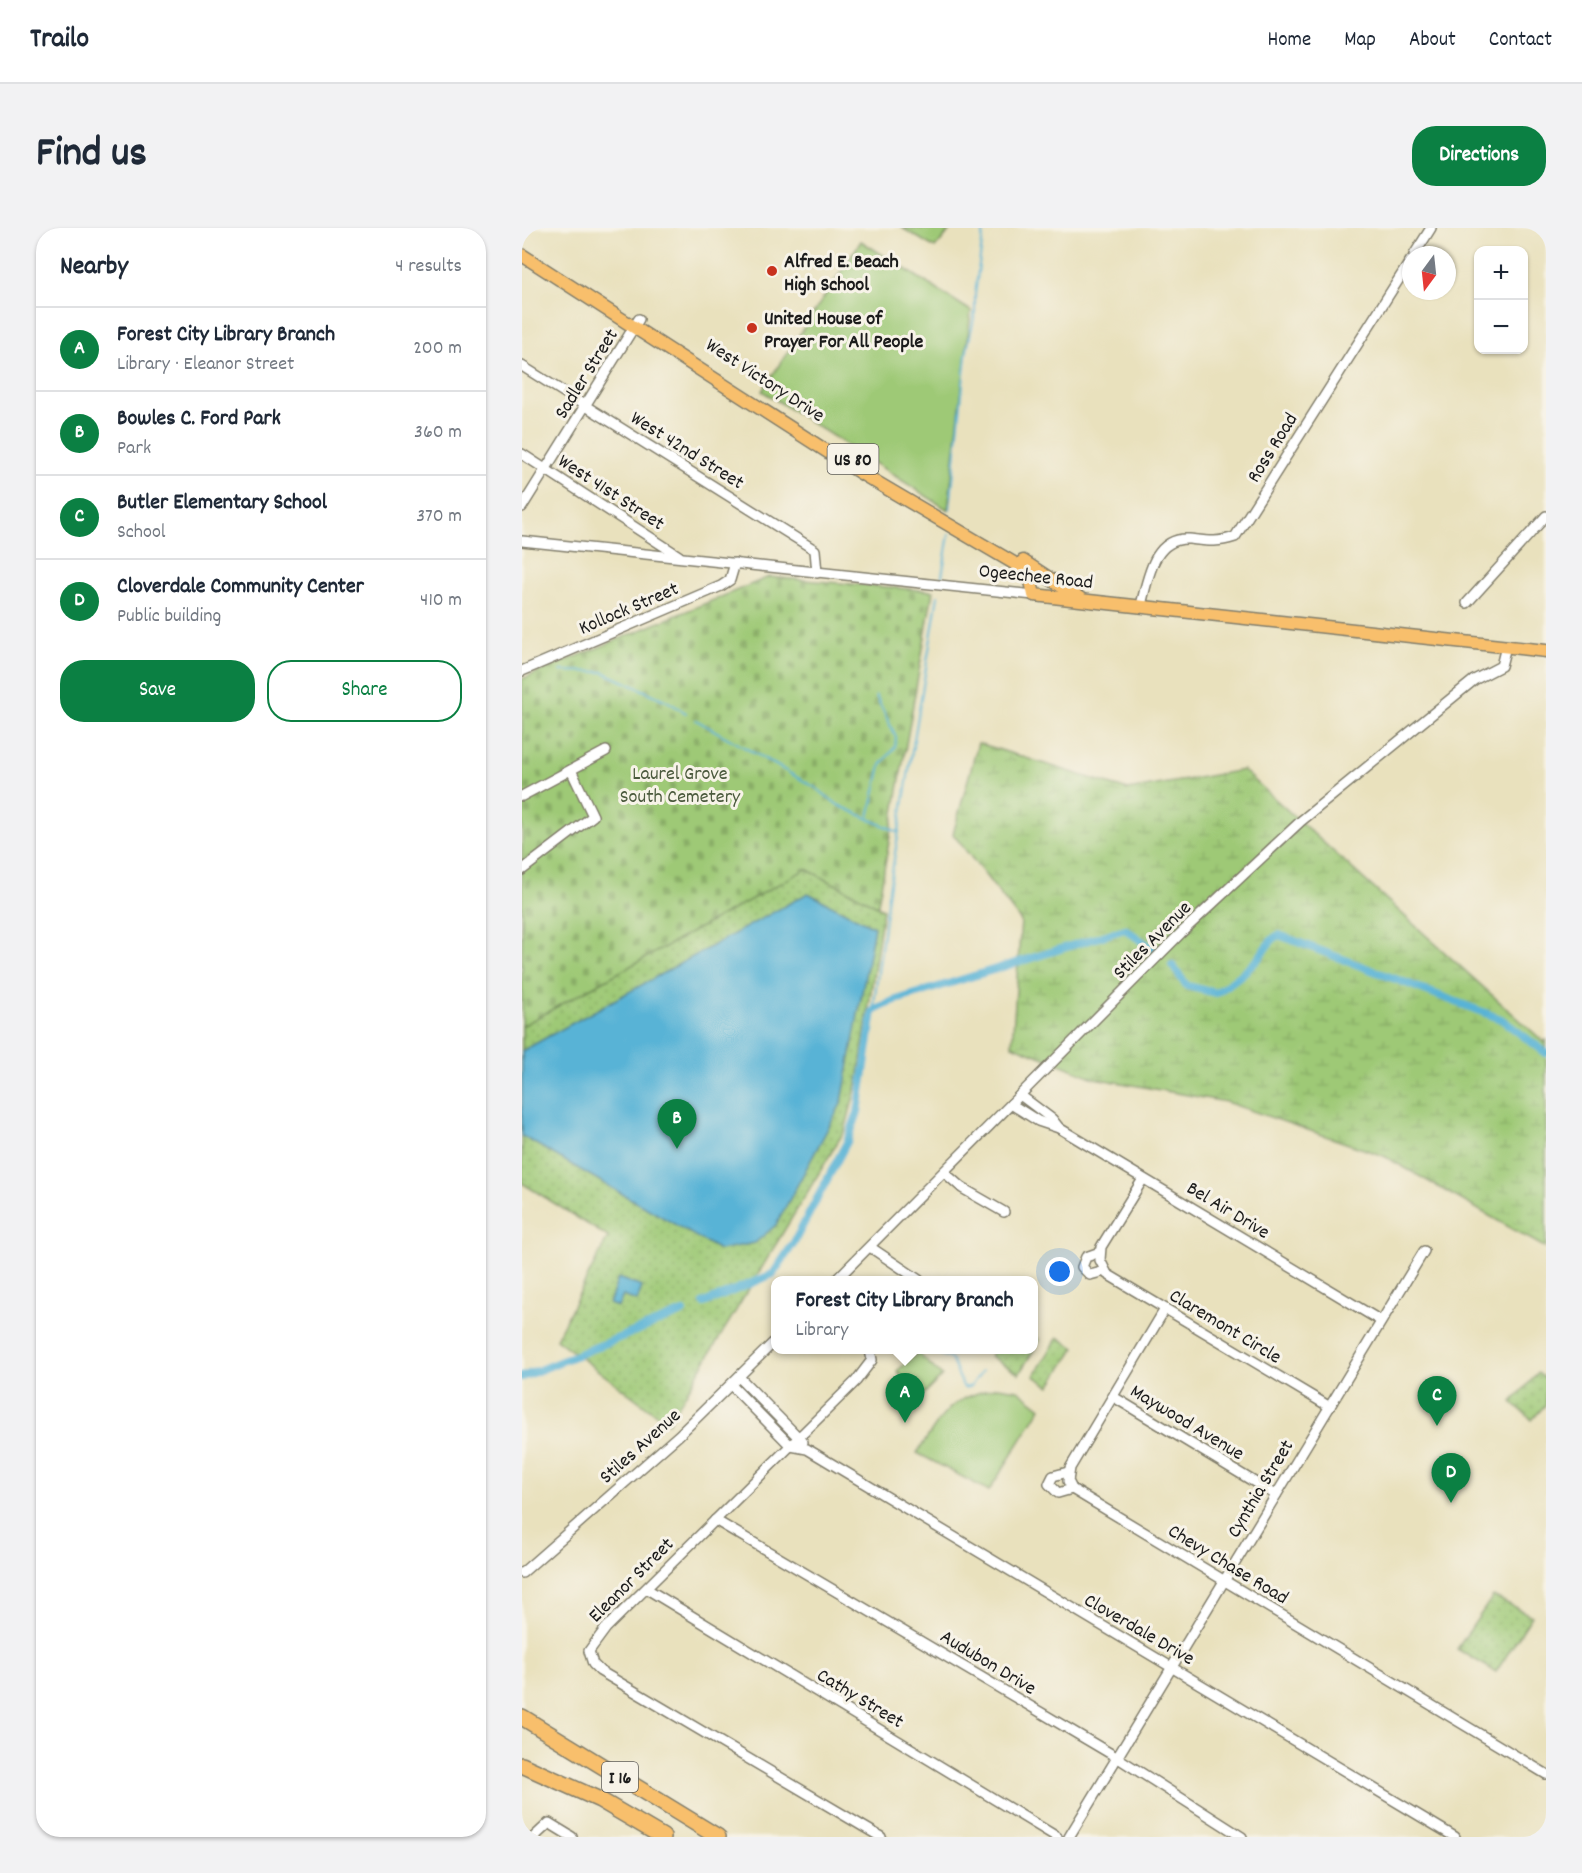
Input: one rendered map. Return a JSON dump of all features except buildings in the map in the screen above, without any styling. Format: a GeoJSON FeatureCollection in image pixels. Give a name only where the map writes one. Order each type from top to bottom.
{"type":"FeatureCollection","features":[{"type":"Feature","properties":{"kind":"highway","name":"I 16"},"geometry":{"type":"LineString","coordinates":[[522,1717],[718,1837]]}},
{"type":"Feature","properties":{"kind":"highway","name":"I 16"},"geometry":{"type":"LineString","coordinates":[[522,1765],[600,1800],[663,1837]]}},
{"type":"Feature","properties":{"kind":"main road","name":"West Victory Drive"},"geometry":{"type":"LineString","coordinates":[[522,246],[859,472],[1029,572],[1034,595]]}},
{"type":"Feature","properties":{"kind":"main road","name":"West Victory Drive"},"geometry":{"type":"LineString","coordinates":[[522,255],[637,322],[863,466],[1032,566],[1082,600]]}},
{"type":"Feature","properties":{"kind":"main road","name":"Ogeechee Road"},"geometry":{"type":"LineString","coordinates":[[1034,595],[1546,651]]}},
{"type":"Feature","properties":{"kind":"street"},"geometry":{"type":"LineString","coordinates":[[1420,246],[1431,228]]}},
{"type":"Feature","properties":{"kind":"street","name":"Ross Road"},"geometry":{"type":"LineString","coordinates":[[1141,605],[1158,553],[1168,543],[1185,539],[1218,543],[1235,537],[1402,274]]}},
{"type":"Feature","properties":{"kind":"street","name":"Sadler Street"},"geometry":{"type":"LineString","coordinates":[[522,507],[637,322]]}},
{"type":"Feature","properties":{"kind":"street","name":"West 42nd Street"},"geometry":{"type":"LineString","coordinates":[[522,366],[815,550],[817,573]]}},
{"type":"Feature","properties":{"kind":"street","name":"West 41st Street"},"geometry":{"type":"LineString","coordinates":[[522,454],[681,557]]}},
{"type":"Feature","properties":{"kind":"street"},"geometry":{"type":"LineString","coordinates":[[1467,603],[1546,516]]}},
{"type":"Feature","properties":{"kind":"street","name":"Ogeechee Road"},"geometry":{"type":"LineString","coordinates":[[522,541],[1034,595]]}},
{"type":"Feature","properties":{"kind":"street","name":"Kollock Street"},"geometry":{"type":"LineString","coordinates":[[522,671],[722,586],[730,580],[735,563]]}},
{"type":"Feature","properties":{"kind":"street","name":"Stiles Avenue"},"geometry":{"type":"LineString","coordinates":[[841,1276],[1181,933],[1301,821],[1474,680],[1501,666],[1506,646]]}},
{"type":"Feature","properties":{"kind":"street"},"geometry":{"type":"LineString","coordinates":[[522,796],[606,751]]}},
{"type":"Feature","properties":{"kind":"street"},"geometry":{"type":"LineString","coordinates":[[522,870],[593,816],[571,770]]}},
{"type":"Feature","properties":{"kind":"street","name":"Bel Air Drive"},"geometry":{"type":"LineString","coordinates":[[1020,1095],[1052,1119],[1059,1128]]}},
{"type":"Feature","properties":{"kind":"street","name":"Bel Air Drive"},"geometry":{"type":"LineString","coordinates":[[1011,1104],[1034,1119],[1059,1128],[1381,1321]]}},
{"type":"Feature","properties":{"kind":"street"},"geometry":{"type":"LineString","coordinates":[[945,1173],[962,1188],[1004,1212]]}},
{"type":"Feature","properties":{"kind":"street","name":"Claremont Circle"},"geometry":{"type":"LineString","coordinates":[[1143,1179],[1109,1233],[1100,1252],[1086,1257],[1082,1267],[1090,1275],[1105,1271],[1114,1279],[1330,1407]]}},
{"type":"Feature","properties":{"kind":"street"},"geometry":{"type":"LineString","coordinates":[[870,1247],[912,1276]]}},
{"type":"Feature","properties":{"kind":"street","name":"Cynthia Street"},"geometry":{"type":"LineString","coordinates":[[1069,1837],[1119,1758],[1424,1251]]}},
{"type":"Feature","properties":{"kind":"street"},"geometry":{"type":"LineString","coordinates":[[1100,1252],[1105,1271]]}},
{"type":"Feature","properties":{"kind":"street"},"geometry":{"type":"LineString","coordinates":[[1072,1489],[1068,1472],[1165,1309]]}},
{"type":"Feature","properties":{"kind":"street","name":"Stiles Avenue"},"geometry":{"type":"LineString","coordinates":[[522,1573],[679,1435],[771,1345]]}},
{"type":"Feature","properties":{"kind":"street","name":"Eleanor Street"},"geometry":{"type":"LineString","coordinates":[[872,1354],[870,1364],[792,1446],[596,1639],[589,1651],[593,1664],[600,1671],[881,1837]]}},
{"type":"Feature","properties":{"kind":"street","name":"Cloverdale Drive"},"geometry":{"type":"LineString","coordinates":[[740,1377],[800,1437],[807,1449]]}},
{"type":"Feature","properties":{"kind":"street"},"geometry":{"type":"LineString","coordinates":[[731,1385],[792,1446]]}},
{"type":"Feature","properties":{"kind":"street","name":"Maywood Avenue"},"geometry":{"type":"LineString","coordinates":[[1112,1396],[1276,1495]]}},
{"type":"Feature","properties":{"kind":"street","name":"Cloverdale Drive"},"geometry":{"type":"LineString","coordinates":[[792,1446],[807,1449],[1455,1837]]}},
{"type":"Feature","properties":{"kind":"street","name":"Chevy Chase Road"},"geometry":{"type":"LineString","coordinates":[[1068,1472],[1053,1476],[1049,1484],[1058,1493],[1072,1489],[1223,1582],[1546,1774]]}},
{"type":"Feature","properties":{"kind":"street","name":"Audubon Drive"},"geometry":{"type":"LineString","coordinates":[[715,1520],[1119,1758],[1242,1837]]}},
{"type":"Feature","properties":{"kind":"street","name":"Cathy Street"},"geometry":{"type":"LineString","coordinates":[[647,1589],[1058,1837]]}},
{"type":"Feature","properties":{"kind":"street"},"geometry":{"type":"LineString","coordinates":[[534,1837],[549,1823],[572,1837]]}},
{"type":"Feature","properties":{"kind":"green space"},"geometry":{"type":"Polygon","coordinates":[[[902,228],[952,228],[935,248],[902,228]]]}},
{"type":"Feature","properties":{"kind":"green space"},"geometry":{"type":"Polygon","coordinates":[[[861,241],[971,311],[948,510],[762,391],[861,241]]]}},
{"type":"Feature","properties":{"kind":"green space","name":"Laurel Grove South Cemetery"},"geometry":{"type":"Polygon","coordinates":[[[769,577],[933,591],[874,927],[522,1051],[522,679],[769,577]]]}},
{"type":"Feature","properties":{"kind":"green space"},"geometry":{"type":"Polygon","coordinates":[[[978,743],[1128,790],[1243,770],[1544,1042],[1546,1040],[1546,1248],[1384,1156],[1226,1102],[1094,1078],[1012,1045],[1021,921],[953,834],[978,743]]]}},
{"type":"Feature","properties":{"kind":"green space"},"geometry":{"type":"Polygon","coordinates":[[[806,869],[883,909],[858,1080],[845,1130],[668,1423],[556,1339],[608,1237],[522,1183],[522,1026],[806,869]]]}},
{"type":"Feature","properties":{"kind":"green space"},"geometry":{"type":"Polygon","coordinates":[[[1058,1337],[1075,1348],[1050,1386],[1034,1376],[1058,1337]]]}},
{"type":"Feature","properties":{"kind":"green space"},"geometry":{"type":"Polygon","coordinates":[[[919,1354],[942,1376],[922,1396],[897,1371],[919,1354]]]}},
{"type":"Feature","properties":{"kind":"green space"},"geometry":{"type":"Polygon","coordinates":[[[991,1354],[1032,1354],[1019,1374],[990,1356],[991,1354]]]}},
{"type":"Feature","properties":{"kind":"green space"},"geometry":{"type":"Polygon","coordinates":[[[1538,1373],[1546,1379],[1546,1404],[1532,1420],[1512,1402],[1538,1373]]]}},
{"type":"Feature","properties":{"kind":"green space"},"geometry":{"type":"Polygon","coordinates":[[[998,1387],[1018,1390],[1041,1408],[989,1491],[917,1453],[949,1409],[967,1397],[998,1387]]]}},
{"type":"Feature","properties":{"kind":"green space"},"geometry":{"type":"Polygon","coordinates":[[[1493,1596],[1532,1616],[1496,1672],[1457,1649],[1493,1596]]]}},
{"type":"Feature","properties":{"kind":"water"},"geometry":{"type":"Polygon","coordinates":[[[808,893],[874,927],[842,1102],[776,1225],[755,1243],[719,1250],[522,1136],[522,1051],[808,893]]]}},
{"type":"Feature","properties":{"kind":"water"},"geometry":{"type":"Polygon","coordinates":[[[618,1278],[642,1287],[637,1301],[623,1296],[618,1307],[609,1304],[618,1278]]]}},
{"type":"Feature","properties":{"kind":"waterway"},"geometry":{"type":"LineString","coordinates":[[950,509],[966,355],[975,313],[975,294],[984,228]]}},
{"type":"Feature","properties":{"kind":"waterway"},"geometry":{"type":"LineString","coordinates":[[941,582],[949,534]]}},
{"type":"Feature","properties":{"kind":"waterway"},"geometry":{"type":"LineString","coordinates":[[873,1011],[888,896],[938,596]]}},
{"type":"Feature","properties":{"kind":"waterway"},"geometry":{"type":"LineString","coordinates":[[561,671],[603,672],[667,701],[686,713]]}},
{"type":"Feature","properties":{"kind":"waterway"},"geometry":{"type":"LineString","coordinates":[[869,817],[881,765],[895,747],[896,737],[876,696]]}},
{"type":"Feature","properties":{"kind":"waterway"},"geometry":{"type":"LineString","coordinates":[[696,720],[816,788],[838,805],[898,832]]}},
{"type":"Feature","properties":{"kind":"waterway"},"geometry":{"type":"LineString","coordinates":[[704,1303],[773,1274],[793,1244],[847,1142],[858,1112],[873,1011],[893,1001],[1125,929],[1153,949]]}},
{"type":"Feature","properties":{"kind":"waterway"},"geometry":{"type":"LineString","coordinates":[[1172,965],[1187,986],[1216,993],[1248,969],[1272,940],[1279,935],[1501,1019],[1546,1053]]}},
{"type":"Feature","properties":{"kind":"waterway"},"geometry":{"type":"LineString","coordinates":[[522,1377],[683,1312]]}},
{"type":"Feature","properties":{"kind":"waterway"},"geometry":{"type":"LineString","coordinates":[[940,1354],[951,1359],[964,1388],[971,1386],[982,1371]]}},
{"type":"Feature","properties":{"kind":"place","name":"Alfred E. Beach High School"},"geometry":{"type":"Point","coordinates":[772,271]}},
{"type":"Feature","properties":{"kind":"place","name":"United House of Prayer For All People"},"geometry":{"type":"Point","coordinates":[752,328]}},
{"type":"Feature","properties":{"kind":"place","name":"Bowles C. Ford Park"},"geometry":{"type":"Point","coordinates":[677,1149]}},
{"type":"Feature","properties":{"kind":"place","name":"Forest City Library Branch"},"geometry":{"type":"Point","coordinates":[905,1423]}},
{"type":"Feature","properties":{"kind":"place","name":"Butler Elementary School"},"geometry":{"type":"Point","coordinates":[1437,1426]}},
{"type":"Feature","properties":{"kind":"place","name":"Cloverdale Community Center"},"geometry":{"type":"Point","coordinates":[1451,1503]}}]}
